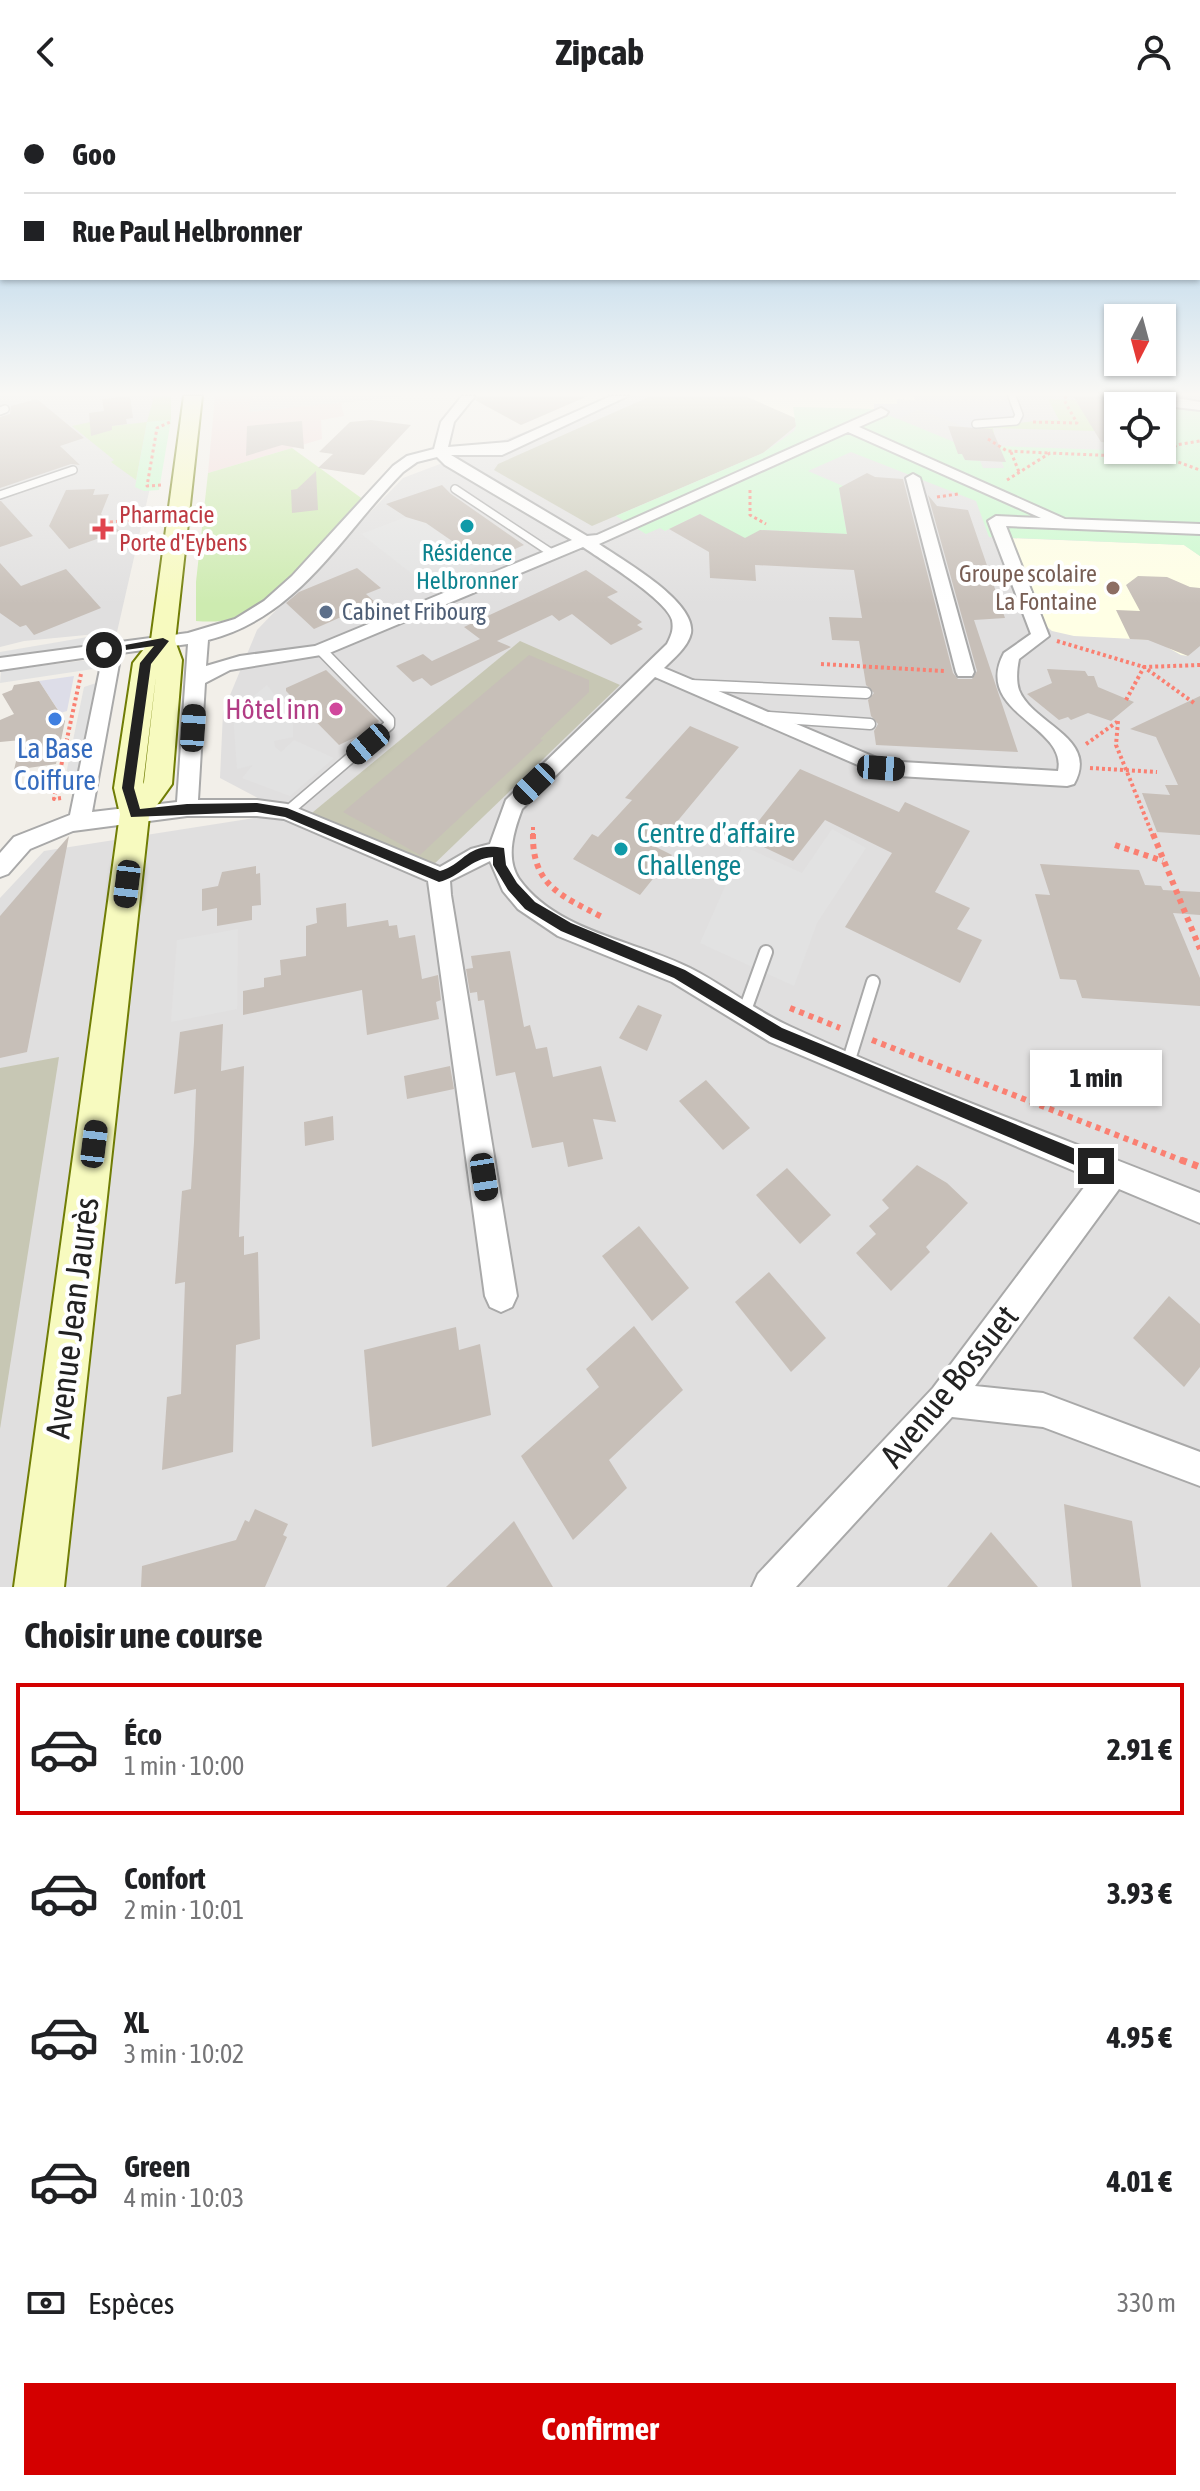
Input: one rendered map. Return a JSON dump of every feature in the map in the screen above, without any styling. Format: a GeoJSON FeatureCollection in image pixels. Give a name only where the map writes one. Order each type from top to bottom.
{"type":"FeatureCollection","features":[{"type":"Feature","properties":{"kind":"main road","name":"Avenue Jean Jaurès"},"geometry":{"type":"LineString","coordinates":[[39,1585],[135,814],[128,788],[145,663],[163,641],[185,465]]}},
{"type":"Feature","properties":{"kind":"street"},"geometry":{"type":"LineString","coordinates":[[0,664],[199,636],[256,615],[278,597],[361,513],[403,465]]}},
{"type":"Feature","properties":{"kind":"street"},"geometry":{"type":"LineString","coordinates":[[456,465],[584,541],[655,590],[680,615],[682,632],[675,647],[513,805],[502,829],[500,865],[512,887],[530,906],[566,927],[748,1001],[776,1032],[1200,1208]]}},
{"type":"Feature","properties":{"kind":"street"},"geometry":{"type":"LineString","coordinates":[[479,478],[481,465]]}},
{"type":"Feature","properties":{"kind":"street"},"geometry":{"type":"LineString","coordinates":[[196,680],[221,664],[307,655],[321,650],[584,541],[600,539],[762,465]]}},
{"type":"Feature","properties":{"kind":"street"},"geometry":{"type":"LineString","coordinates":[[926,465],[913,475],[965,672]]}},
{"type":"Feature","properties":{"kind":"street"},"geometry":{"type":"LineString","coordinates":[[937,465],[1066,524]]}},
{"type":"Feature","properties":{"kind":"street"},"geometry":{"type":"LineString","coordinates":[[654,670],[881,768],[1069,774],[1066,748],[1012,695],[1007,674],[1010,657],[1040,636],[996,521],[1200,529]]}},
{"type":"Feature","properties":{"kind":"street"},"geometry":{"type":"LineString","coordinates":[[199,636],[223,641],[234,651],[239,662]]}},
{"type":"Feature","properties":{"kind":"street"},"geometry":{"type":"LineString","coordinates":[[187,808],[199,636]]}},
{"type":"Feature","properties":{"kind":"street"},"geometry":{"type":"LineString","coordinates":[[79,822],[113,648]]}},
{"type":"Feature","properties":{"kind":"street"},"geometry":{"type":"LineString","coordinates":[[0,868],[22,843],[57,828],[79,822],[187,808],[257,808],[287,812],[439,876],[450,874],[468,858],[484,852],[499,852]]}},
{"type":"Feature","properties":{"kind":"street"},"geometry":{"type":"LineString","coordinates":[[439,876],[439,895],[501,1296]]}},
{"type":"Feature","properties":{"kind":"street","name":"Avenue Bossuet"},"geometry":{"type":"LineString","coordinates":[[771,1587],[945,1400],[1113,1173]]}},
{"type":"Feature","properties":{"kind":"street"},"geometry":{"type":"LineString","coordinates":[[945,1400],[1043,1410],[1200,1469]]}},
{"type":"Feature","properties":{"kind":"lane"},"geometry":{"type":"LineString","coordinates":[[0,495],[73,470]]}},
{"type":"Feature","properties":{"kind":"lane"},"geometry":{"type":"LineString","coordinates":[[455,489],[553,554]]}},
{"type":"Feature","properties":{"kind":"lane"},"geometry":{"type":"LineString","coordinates":[[287,812],[389,725],[389,720],[321,650]]}},
{"type":"Feature","properties":{"kind":"lane"},"geometry":{"type":"LineString","coordinates":[[686,685],[866,693]]}},
{"type":"Feature","properties":{"kind":"lane"},"geometry":{"type":"LineString","coordinates":[[757,717],[870,724]]}},
{"type":"Feature","properties":{"kind":"lane"},"geometry":{"type":"LineString","coordinates":[[748,1001],[766,952]]}},
{"type":"Feature","properties":{"kind":"lane"},"geometry":{"type":"LineString","coordinates":[[848,1063],[873,982]]}},
{"type":"Feature","properties":{"kind":"path"},"geometry":{"type":"LineString","coordinates":[[1016,465],[1019,472]]}},
{"type":"Feature","properties":{"kind":"path"},"geometry":{"type":"LineString","coordinates":[[981,484],[1005,480],[1030,465]]}},
{"type":"Feature","properties":{"kind":"path"},"geometry":{"type":"LineString","coordinates":[[749,471],[750,515],[766,524]]}},
{"type":"Feature","properties":{"kind":"path"},"geometry":{"type":"LineString","coordinates":[[110,522],[144,519]]}},
{"type":"Feature","properties":{"kind":"path"},"geometry":{"type":"LineString","coordinates":[[1040,636],[1144,667],[1200,665]]}},
{"type":"Feature","properties":{"kind":"path"},"geometry":{"type":"LineString","coordinates":[[821,664],[965,672]]}},
{"type":"Feature","properties":{"kind":"path"},"geometry":{"type":"LineString","coordinates":[[1126,700],[1144,667]]}},
{"type":"Feature","properties":{"kind":"path"},"geometry":{"type":"LineString","coordinates":[[1144,667],[1194,703]]}},
{"type":"Feature","properties":{"kind":"path"},"geometry":{"type":"LineString","coordinates":[[54,799],[81,674]]}},
{"type":"Feature","properties":{"kind":"path"},"geometry":{"type":"LineString","coordinates":[[1066,748],[1082,747],[1118,721],[1116,745],[1200,949]]}},
{"type":"Feature","properties":{"kind":"path"},"geometry":{"type":"LineString","coordinates":[[1069,774],[1126,769],[1157,772]]}},
{"type":"Feature","properties":{"kind":"path"},"geometry":{"type":"LineString","coordinates":[[533,818],[530,854],[545,886],[615,925]]}},
{"type":"Feature","properties":{"kind":"path"},"geometry":{"type":"LineString","coordinates":[[1115,845],[1164,861]]}},
{"type":"Feature","properties":{"kind":"path"},"geometry":{"type":"LineString","coordinates":[[748,1001],[777,1003],[1200,1167]]}},
{"type":"Feature","properties":{"kind":"shaded area"},"geometry":{"type":"Polygon","coordinates":[[[0,465],[155,465],[117,632],[24,641],[0,647],[0,465]]]}},
{"type":"Feature","properties":{"kind":"shaded area"},"geometry":{"type":"Polygon","coordinates":[[[209,465],[234,465],[208,473],[209,465]]]}},
{"type":"Feature","properties":{"kind":"shaded area"},"geometry":{"type":"Polygon","coordinates":[[[437,465],[1200,465],[1200,1587],[0,1587],[0,898],[44,851],[286,813],[220,778],[223,712],[257,630],[403,478],[437,465]]]}},
{"type":"Feature","properties":{"kind":"shaded area"},"geometry":{"type":"Polygon","coordinates":[[[497,465],[734,465],[592,526],[494,470],[497,465]]]}},
{"type":"Feature","properties":{"kind":"shaded area"},"geometry":{"type":"Polygon","coordinates":[[[406,517],[426,523],[484,563],[430,588],[361,534],[406,517]]]}},
{"type":"Feature","properties":{"kind":"shaded area","name":"Groupe scolaire La Fontaine"},"geometry":{"type":"Polygon","coordinates":[[[1007,538],[1184,545],[1200,556],[1200,642],[1188,656],[1154,640],[1074,636],[1052,631],[1040,621],[1007,538]]]}},
{"type":"Feature","properties":{"kind":"shaded area"},"geometry":{"type":"Polygon","coordinates":[[[105,634],[103,644],[0,658],[0,652],[105,634]]]}},
{"type":"Feature","properties":{"kind":"shaded area"},"geometry":{"type":"Polygon","coordinates":[[[520,641],[620,685],[430,868],[307,817],[520,641]]]}},
{"type":"Feature","properties":{"kind":"shaded area"},"geometry":{"type":"Polygon","coordinates":[[[95,659],[93,669],[0,683],[1,671],[95,659]]]}},
{"type":"Feature","properties":{"kind":"shaded area"},"geometry":{"type":"Polygon","coordinates":[[[74,676],[67,711],[60,713],[39,681],[74,676]]]}},
{"type":"Feature","properties":{"kind":"shaded area"},"geometry":{"type":"Polygon","coordinates":[[[102,681],[80,776],[65,779],[84,687],[102,681]]]}},
{"type":"Feature","properties":{"kind":"shaded area"},"geometry":{"type":"Polygon","coordinates":[[[267,685],[284,707],[276,712],[275,723],[293,722],[293,737],[274,741],[275,747],[281,752],[294,740],[334,758],[290,796],[242,778],[253,765],[237,769],[233,714],[255,708],[249,700],[267,685]]]}},
{"type":"Feature","properties":{"kind":"shaded area"},"geometry":{"type":"Polygon","coordinates":[[[832,829],[866,848],[817,923],[794,986],[700,943],[743,846],[802,873],[832,829]]]}},
{"type":"Feature","properties":{"kind":"shaded area"},"geometry":{"type":"Polygon","coordinates":[[[238,929],[237,1009],[171,1022],[177,940],[238,929]]]}},
{"type":"Feature","properties":{"kind":"shaded area"},"geometry":{"type":"Polygon","coordinates":[[[59,1057],[0,1429],[0,1068],[59,1057]]]}},
{"type":"Feature","properties":{"kind":"green space"},"geometry":{"type":"Polygon","coordinates":[[[115,465],[139,465],[136,480],[115,465]]]}},
{"type":"Feature","properties":{"kind":"green space"},"geometry":{"type":"Polygon","coordinates":[[[139,465],[163,465],[159,490],[144,491],[135,487],[139,465]]]}},
{"type":"Feature","properties":{"kind":"green space"},"geometry":{"type":"Polygon","coordinates":[[[234,465],[316,465],[364,500],[303,568],[266,601],[233,619],[196,621],[196,582],[208,473],[234,465]]]}},
{"type":"Feature","properties":{"kind":"green space"},"geometry":{"type":"Polygon","coordinates":[[[735,465],[821,465],[808,471],[857,492],[840,495],[847,534],[760,530],[747,544],[700,514],[665,531],[660,528],[646,534],[616,516],[735,465]]]}},
{"type":"Feature","properties":{"kind":"green space"},"geometry":{"type":"Polygon","coordinates":[[[885,465],[982,465],[983,468],[1004,468],[1003,465],[1200,465],[1200,556],[1184,545],[989,537],[976,501],[885,465]]]}},
{"type":"Feature","properties":{"kind":"building"},"geometry":{"type":"Polygon","coordinates":[[[0,465],[67,465],[0,488],[0,465]]]}},
{"type":"Feature","properties":{"kind":"building"},"geometry":{"type":"Polygon","coordinates":[[[321,465],[373,465],[364,475],[318,468],[321,465]]]}},
{"type":"Feature","properties":{"kind":"building"},"geometry":{"type":"Polygon","coordinates":[[[316,471],[318,510],[292,513],[291,490],[297,489],[316,471]]]}},
{"type":"Feature","properties":{"kind":"building"},"geometry":{"type":"Polygon","coordinates":[[[867,473],[875,477],[903,479],[953,673],[958,679],[972,679],[977,671],[928,495],[937,506],[968,510],[1005,618],[974,620],[1018,752],[876,745],[874,731],[878,724],[871,716],[868,700],[874,693],[866,685],[859,641],[832,640],[829,617],[862,618],[854,570],[755,565],[756,581],[710,578],[709,552],[669,529],[700,514],[745,538],[760,530],[847,534],[839,488],[867,473]]]}},
{"type":"Feature","properties":{"kind":"building"},"geometry":{"type":"Polygon","coordinates":[[[442,485],[524,545],[484,563],[426,523],[406,517],[386,504],[442,485]]]}},
{"type":"Feature","properties":{"kind":"building"},"geometry":{"type":"Polygon","coordinates":[[[95,489],[93,495],[109,494],[101,514],[119,531],[69,549],[49,526],[66,490],[95,489]]]}},
{"type":"Feature","properties":{"kind":"building"},"geometry":{"type":"Polygon","coordinates":[[[1,501],[33,536],[0,547],[1,501]]]}},
{"type":"Feature","properties":{"kind":"building"},"geometry":{"type":"Polygon","coordinates":[[[0,563],[21,586],[66,569],[101,608],[34,635],[26,625],[20,627],[0,613],[0,563]]]}},
{"type":"Feature","properties":{"kind":"building"},"geometry":{"type":"Polygon","coordinates":[[[357,568],[381,588],[366,594],[375,602],[314,629],[286,603],[299,592],[357,568]]]}},
{"type":"Feature","properties":{"kind":"building"},"geometry":{"type":"Polygon","coordinates":[[[586,570],[618,592],[607,597],[642,622],[637,625],[643,629],[611,645],[572,614],[559,621],[552,615],[497,641],[511,647],[431,686],[422,678],[413,682],[396,666],[423,654],[432,661],[480,639],[464,627],[586,570]]]}},
{"type":"Feature","properties":{"kind":"building"},"geometry":{"type":"Polygon","coordinates":[[[1138,576],[1167,577],[1200,588],[1200,646],[1188,656],[1148,640],[1130,639],[1116,610],[1140,611],[1126,585],[1138,576]]]}},
{"type":"Feature","properties":{"kind":"building"},"geometry":{"type":"Polygon","coordinates":[[[529,655],[589,680],[589,692],[540,739],[543,740],[420,855],[343,812],[529,655]]]}},
{"type":"Feature","properties":{"kind":"building"},"geometry":{"type":"Polygon","coordinates":[[[1047,669],[1085,671],[1088,676],[1094,676],[1098,687],[1134,702],[1111,721],[1088,713],[1071,720],[1068,717],[1059,720],[1027,694],[1052,683],[1047,669]]]}},
{"type":"Feature","properties":{"kind":"building","name":"Hôtel inn"},"geometry":{"type":"Polygon","coordinates":[[[326,670],[379,721],[372,729],[339,745],[286,691],[286,688],[326,670]]]}},
{"type":"Feature","properties":{"kind":"building"},"geometry":{"type":"Polygon","coordinates":[[[39,681],[65,721],[56,764],[14,770],[21,740],[0,742],[0,720],[14,714],[2,694],[12,690],[14,685],[39,681]]]}},
{"type":"Feature","properties":{"kind":"building"},"geometry":{"type":"Polygon","coordinates":[[[1200,696],[1200,835],[1157,832],[1142,793],[1170,795],[1165,785],[1178,785],[1156,737],[1130,729],[1200,696]]]}},
{"type":"Feature","properties":{"kind":"building"},"geometry":{"type":"Polygon","coordinates":[[[690,726],[739,747],[656,847],[672,855],[640,895],[573,859],[592,834],[598,837],[632,800],[625,798],[690,726]]]}},
{"type":"Feature","properties":{"kind":"building"},"geometry":{"type":"Polygon","coordinates":[[[800,769],[899,812],[905,802],[970,831],[935,892],[970,908],[957,929],[982,940],[960,983],[845,927],[892,853],[825,820],[793,861],[745,838],[800,769]]]}},
{"type":"Feature","properties":{"kind":"building"},"geometry":{"type":"Polygon","coordinates":[[[69,836],[27,1052],[0,1058],[0,916],[69,836]]]}},
{"type":"Feature","properties":{"kind":"building"},"geometry":{"type":"Polygon","coordinates":[[[1040,864],[1139,870],[1145,885],[1161,886],[1163,890],[1200,892],[1200,915],[1173,913],[1200,978],[1200,1006],[1082,998],[1076,980],[1060,979],[1035,894],[1050,895],[1040,864]]]}},
{"type":"Feature","properties":{"kind":"building"},"geometry":{"type":"Polygon","coordinates":[[[256,866],[256,874],[260,873],[261,905],[252,906],[252,920],[217,926],[217,908],[202,911],[202,889],[218,886],[222,872],[256,866]]]}},
{"type":"Feature","properties":{"kind":"building"},"geometry":{"type":"Polygon","coordinates":[[[346,903],[347,927],[388,920],[389,926],[397,925],[399,938],[415,935],[422,979],[438,975],[441,1000],[436,1002],[439,1019],[367,1035],[362,990],[243,1015],[243,991],[264,987],[264,978],[281,975],[280,960],[306,956],[306,926],[317,923],[316,908],[346,903]]]}},
{"type":"Feature","properties":{"kind":"building"},"geometry":{"type":"Polygon","coordinates":[[[510,951],[524,1027],[530,1025],[536,1049],[547,1047],[553,1077],[601,1066],[616,1122],[593,1119],[603,1159],[568,1167],[563,1142],[532,1148],[515,1072],[496,1076],[484,1000],[478,1001],[477,992],[470,993],[466,969],[473,968],[471,956],[510,951]]]}},
{"type":"Feature","properties":{"kind":"building"},"geometry":{"type":"Polygon","coordinates":[[[638,1005],[662,1015],[647,1051],[619,1038],[638,1005]]]}},
{"type":"Feature","properties":{"kind":"building"},"geometry":{"type":"Polygon","coordinates":[[[223,1024],[221,1071],[244,1066],[239,1237],[244,1236],[244,1255],[258,1252],[260,1339],[236,1345],[233,1452],[162,1470],[167,1397],[181,1394],[185,1282],[175,1284],[182,1191],[191,1189],[194,1142],[196,1089],[174,1094],[180,1032],[223,1024]]]}},
{"type":"Feature","properties":{"kind":"building"},"geometry":{"type":"Polygon","coordinates":[[[450,1066],[454,1089],[407,1099],[404,1076],[450,1066]]]}},
{"type":"Feature","properties":{"kind":"building"},"geometry":{"type":"Polygon","coordinates":[[[706,1080],[750,1128],[723,1150],[679,1101],[706,1080]]]}},
{"type":"Feature","properties":{"kind":"building"},"geometry":{"type":"Polygon","coordinates":[[[333,1116],[334,1140],[305,1146],[304,1122],[333,1116]]]}},
{"type":"Feature","properties":{"kind":"building"},"geometry":{"type":"Polygon","coordinates":[[[917,1165],[947,1183],[968,1203],[926,1247],[930,1252],[891,1291],[856,1253],[876,1234],[869,1226],[889,1208],[882,1200],[917,1165]]]}},
{"type":"Feature","properties":{"kind":"building"},"geometry":{"type":"Polygon","coordinates":[[[787,1168],[831,1215],[800,1244],[756,1195],[787,1168]]]}},
{"type":"Feature","properties":{"kind":"building"},"geometry":{"type":"Polygon","coordinates":[[[639,1226],[689,1288],[652,1321],[602,1256],[639,1226]]]}},
{"type":"Feature","properties":{"kind":"building"},"geometry":{"type":"Polygon","coordinates":[[[769,1272],[826,1338],[791,1372],[735,1302],[769,1272]]]}},
{"type":"Feature","properties":{"kind":"building"},"geometry":{"type":"Polygon","coordinates":[[[1169,1296],[1200,1324],[1200,1367],[1184,1387],[1133,1338],[1169,1296]]]}},
{"type":"Feature","properties":{"kind":"building"},"geometry":{"type":"Polygon","coordinates":[[[634,1326],[683,1390],[609,1460],[627,1488],[573,1540],[521,1456],[599,1387],[586,1369],[634,1326]]]}},
{"type":"Feature","properties":{"kind":"building"},"geometry":{"type":"Polygon","coordinates":[[[456,1327],[459,1350],[480,1344],[491,1415],[372,1447],[364,1350],[456,1327]]]}},
{"type":"Feature","properties":{"kind":"building"},"geometry":{"type":"Polygon","coordinates":[[[1064,1504],[1132,1521],[1141,1587],[1072,1587],[1064,1504]]]}},
{"type":"Feature","properties":{"kind":"building"},"geometry":{"type":"Polygon","coordinates":[[[255,1509],[288,1524],[283,1535],[287,1537],[265,1587],[141,1587],[142,1566],[236,1540],[245,1520],[249,1522],[255,1509]]]}},
{"type":"Feature","properties":{"kind":"building"},"geometry":{"type":"Polygon","coordinates":[[[514,1521],[553,1587],[446,1587],[514,1521]]]}},
{"type":"Feature","properties":{"kind":"building"},"geometry":{"type":"Polygon","coordinates":[[[991,1532],[1038,1587],[947,1587],[991,1532]]]}},
{"type":"Feature","properties":{"kind":"place","name":"Résidence Helbronner"},"geometry":{"type":"Point","coordinates":[467,526]}},
{"type":"Feature","properties":{"kind":"place","name":"Pharmacie Porte d'Eybens"},"geometry":{"type":"Point","coordinates":[103,529]}},
{"type":"Feature","properties":{"kind":"place","name":"Groupe scolaire La Fontaine"},"geometry":{"type":"Point","coordinates":[1113,588]}},
{"type":"Feature","properties":{"kind":"place","name":"Cabinet Fribourg"},"geometry":{"type":"Point","coordinates":[326,612]}},
{"type":"Feature","properties":{"kind":"place","name":"Hôtel inn"},"geometry":{"type":"Point","coordinates":[336,709]}},
{"type":"Feature","properties":{"kind":"place","name":"La Base Coiffure"},"geometry":{"type":"Point","coordinates":[55,719]}},
{"type":"Feature","properties":{"kind":"place","name":"Centre d’affaire Challenge"},"geometry":{"type":"Point","coordinates":[621,849]}},
{"type":"Feature","properties":{"kind":"route"},"geometry":{"type":"LineString","coordinates":[[104,650],[163,641],[145,663],[128,788],[135,814],[187,808],[257,808],[287,812],[439,876],[450,874],[468,858],[484,852],[499,852],[500,865],[512,887],[530,906],[566,927],[679,974],[776,1032],[1096,1166]]}}]}
